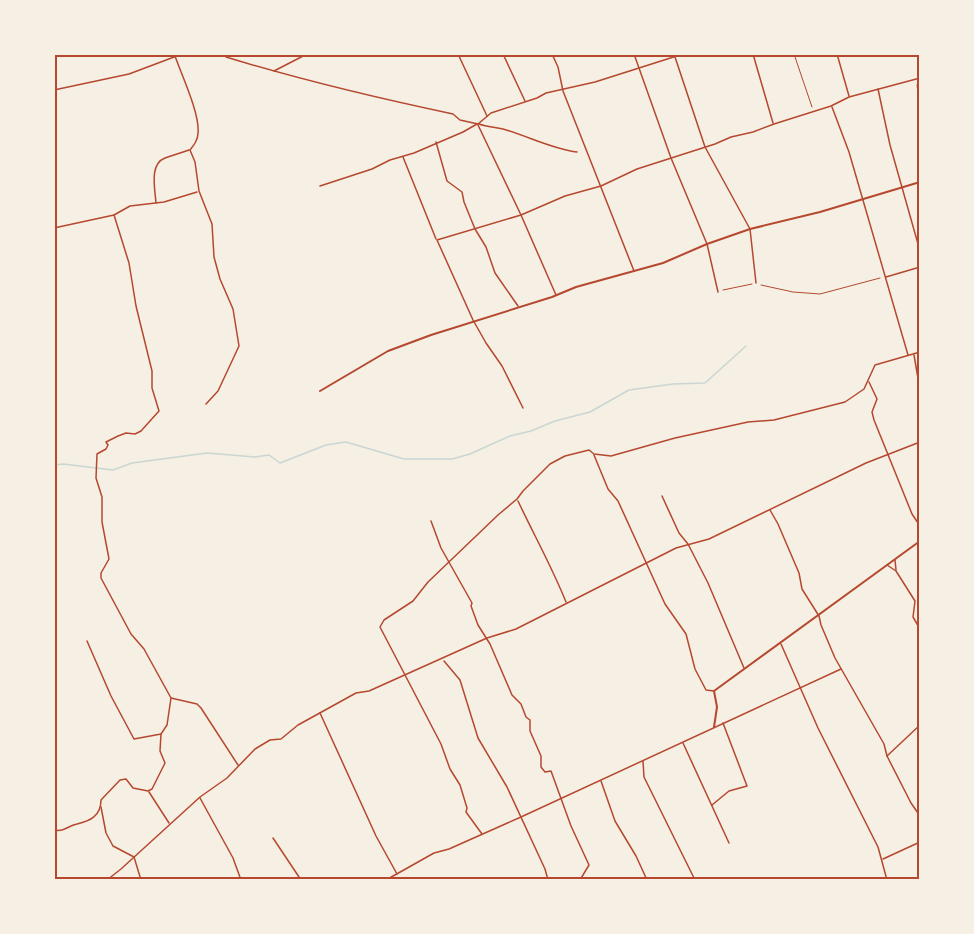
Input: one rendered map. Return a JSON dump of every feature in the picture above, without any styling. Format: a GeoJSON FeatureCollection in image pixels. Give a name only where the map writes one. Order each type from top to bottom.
{"type":"FeatureCollection","features":[{"type":"Feature","properties":{"kind":"street"},"geometry":{"type":"LineString","coordinates":[[54,90],[129,74],[182,54]]}},
{"type":"Feature","properties":{"kind":"street"},"geometry":{"type":"LineString","coordinates":[[225,54],[226,57],[273,71],[453,114],[460,120],[500,129],[553,145],[561,150],[577,152]]}},
{"type":"Feature","properties":{"kind":"street"},"geometry":{"type":"LineString","coordinates":[[273,71],[307,54]]}},
{"type":"Feature","properties":{"kind":"street"},"geometry":{"type":"LineString","coordinates":[[458,54],[487,116]]}},
{"type":"Feature","properties":{"kind":"street"},"geometry":{"type":"LineString","coordinates":[[503,54],[525,102]]}},
{"type":"Feature","properties":{"kind":"street"},"geometry":{"type":"LineString","coordinates":[[552,54],[558,67],[563,91],[634,272]]}},
{"type":"Feature","properties":{"kind":"street"},"geometry":{"type":"LineString","coordinates":[[634,54],[670,158],[707,244],[718,292]]}},
{"type":"Feature","properties":{"kind":"street"},"geometry":{"type":"LineString","coordinates":[[320,186],[372,169],[390,159],[463,132],[478,124],[491,113],[546,93],[563,91],[683,54]]}},
{"type":"Feature","properties":{"kind":"street"},"geometry":{"type":"LineString","coordinates":[[753,54],[774,124]]}},
{"type":"Feature","properties":{"kind":"street"},"geometry":{"type":"LineString","coordinates":[[837,54],[849,97]]}},
{"type":"Feature","properties":{"kind":"street"},"geometry":{"type":"LineString","coordinates":[[156,203],[154,176],[156,164],[162,159],[190,150],[198,134],[197,119],[175,56]]}},
{"type":"Feature","properties":{"kind":"street"},"geometry":{"type":"LineString","coordinates":[[675,56],[705,147],[750,229],[756,283]]}},
{"type":"Feature","properties":{"kind":"street"},"geometry":{"type":"LineString","coordinates":[[437,240],[521,215],[565,196],[601,186],[619,176],[731,137],[831,106],[849,97],[920,78]]}},
{"type":"Feature","properties":{"kind":"street"},"geometry":{"type":"LineString","coordinates":[[878,89],[890,145],[920,251]]}},
{"type":"Feature","properties":{"kind":"street"},"geometry":{"type":"LineString","coordinates":[[831,106],[849,152],[908,356]]}},
{"type":"Feature","properties":{"kind":"street"},"geometry":{"type":"LineString","coordinates":[[478,124],[556,296]]}},
{"type":"Feature","properties":{"kind":"street"},"geometry":{"type":"LineString","coordinates":[[436,142],[447,181],[462,192],[475,229],[486,247],[495,273],[518,307]]}},
{"type":"Feature","properties":{"kind":"street"},"geometry":{"type":"LineString","coordinates":[[190,150],[195,162],[199,191],[212,224],[214,256],[220,279],[233,309],[239,346],[218,391],[206,404]]}},
{"type":"Feature","properties":{"kind":"street"},"geometry":{"type":"LineString","coordinates":[[403,156],[473,320],[502,366],[522,408]]}},
{"type":"Feature","properties":{"kind":"street"},"geometry":{"type":"LineString","coordinates":[[320,391],[388,351],[473,320],[556,296],[576,287],[663,263],[750,229],[920,182]]}},
{"type":"Feature","properties":{"kind":"street"},"geometry":{"type":"LineString","coordinates":[[54,228],[114,215],[130,206],[156,203],[199,191]]}},
{"type":"Feature","properties":{"kind":"street"},"geometry":{"type":"LineString","coordinates":[[114,215],[129,262],[136,306],[152,371],[152,388],[159,411],[141,431],[118,436],[106,442],[108,445],[106,449],[97,454],[96,478],[102,497],[102,522],[109,559],[100,573],[131,634],[144,649],[171,698],[166,725],[161,734],[160,751],[165,763],[152,789],[148,791],[133,789],[126,779],[120,780],[101,800],[106,833],[113,846],[134,857],[141,880]]}},
{"type":"Feature","properties":{"kind":"street"},"geometry":{"type":"LineString","coordinates":[[885,277],[920,267]]}},
{"type":"Feature","properties":{"kind":"street"},"geometry":{"type":"LineString","coordinates":[[594,454],[611,456],[675,438],[748,422],[774,420],[845,402],[856,396],[869,382],[875,365],[920,352]]}},
{"type":"Feature","properties":{"kind":"street"},"geometry":{"type":"LineString","coordinates":[[914,354],[920,390]]}},
{"type":"Feature","properties":{"kind":"street"},"geometry":{"type":"LineString","coordinates":[[869,382],[877,399],[872,412],[874,420],[912,514],[920,526]]}},
{"type":"Feature","properties":{"kind":"street"},"geometry":{"type":"LineString","coordinates":[[106,880],[200,797],[227,778],[255,749],[270,740],[281,739],[298,725],[320,712],[356,693],[369,691],[487,638],[516,629],[598,589],[621,575],[688,544],[718,535],[888,453],[920,442]]}},
{"type":"Feature","properties":{"kind":"street"},"geometry":{"type":"LineString","coordinates":[[482,834],[466,812],[467,808],[460,785],[450,769],[441,744],[380,627],[384,620],[413,601],[448,562],[517,499],[550,464],[565,456],[589,450],[594,454],[608,489],[618,501],[665,604],[686,634],[695,669],[706,690],[714,691],[920,542]]}},
{"type":"Feature","properties":{"kind":"street"},"geometry":{"type":"LineString","coordinates":[[662,496],[679,533],[688,544],[708,583],[744,668]]}},
{"type":"Feature","properties":{"kind":"street"},"geometry":{"type":"LineString","coordinates":[[517,499],[536,539],[547,556],[567,603]]}},
{"type":"Feature","properties":{"kind":"street"},"geometry":{"type":"LineString","coordinates":[[769,509],[800,573],[802,589],[819,616],[821,626],[841,669],[884,744],[887,756],[920,816]]}},
{"type":"Feature","properties":{"kind":"street"},"geometry":{"type":"LineString","coordinates":[[431,520],[441,548],[472,603],[478,625],[487,638],[512,695],[521,704],[526,717],[530,720],[530,731],[541,756],[541,767],[545,772],[551,771],[571,826],[589,865],[580,880]]}},
{"type":"Feature","properties":{"kind":"street"},"geometry":{"type":"LineString","coordinates":[[895,559],[896,571]]}},
{"type":"Feature","properties":{"kind":"street"},"geometry":{"type":"LineString","coordinates":[[887,565],[896,571],[915,601],[913,617],[920,629]]}},
{"type":"Feature","properties":{"kind":"street"},"geometry":{"type":"LineString","coordinates":[[87,641],[111,696],[134,739],[161,734]]}},
{"type":"Feature","properties":{"kind":"street"},"geometry":{"type":"LineString","coordinates":[[781,644],[818,729],[878,847],[887,880]]}},
{"type":"Feature","properties":{"kind":"street"},"geometry":{"type":"LineString","coordinates":[[443,659],[460,680],[478,738],[503,779],[548,880]]}},
{"type":"Feature","properties":{"kind":"street"},"geometry":{"type":"LineString","coordinates":[[386,880],[434,853],[449,849],[521,817],[841,669]]}},
{"type":"Feature","properties":{"kind":"street"},"geometry":{"type":"LineString","coordinates":[[714,691],[717,707],[714,727]]}},
{"type":"Feature","properties":{"kind":"street"},"geometry":{"type":"LineString","coordinates":[[171,698],[201,708],[238,766]]}},
{"type":"Feature","properties":{"kind":"street"},"geometry":{"type":"LineString","coordinates":[[320,712],[376,836],[397,875]]}},
{"type":"Feature","properties":{"kind":"street"},"geometry":{"type":"LineString","coordinates":[[711,806],[729,791],[747,786],[723,723]]}},
{"type":"Feature","properties":{"kind":"street"},"geometry":{"type":"LineString","coordinates":[[887,756],[920,725]]}},
{"type":"Feature","properties":{"kind":"street"},"geometry":{"type":"LineString","coordinates":[[682,742],[729,843]]}},
{"type":"Feature","properties":{"kind":"street"},"geometry":{"type":"LineString","coordinates":[[642,760],[644,777],[695,880]]}},
{"type":"Feature","properties":{"kind":"street"},"geometry":{"type":"LineString","coordinates":[[601,780],[615,821],[647,880]]}},
{"type":"Feature","properties":{"kind":"street"},"geometry":{"type":"LineString","coordinates":[[148,791],[170,824]]}},
{"type":"Feature","properties":{"kind":"street"},"geometry":{"type":"LineString","coordinates":[[200,797],[233,858],[241,880]]}},
{"type":"Feature","properties":{"kind":"street"},"geometry":{"type":"LineString","coordinates":[[54,830],[65,831],[74,824],[86,823],[96,816],[101,806]]}},
{"type":"Feature","properties":{"kind":"street"},"geometry":{"type":"LineString","coordinates":[[273,838],[301,880]]}},
{"type":"Feature","properties":{"kind":"street"},"geometry":{"type":"LineString","coordinates":[[882,860],[920,842]]}},
{"type":"Feature","properties":{"kind":"path"},"geometry":{"type":"LineString","coordinates":[[794,54],[813,111]]}},
{"type":"Feature","properties":{"kind":"path"},"geometry":{"type":"LineString","coordinates":[[911,80],[916,82],[920,109]]}},
{"type":"Feature","properties":{"kind":"path"},"geometry":{"type":"LineString","coordinates":[[718,292],[756,283],[793,292],[820,294],[885,277]]}},
{"type":"Feature","properties":{"kind":"waterway"},"geometry":{"type":"LineString","coordinates":[[54,465],[113,470],[132,463],[207,453],[255,457],[269,455],[280,463],[326,445],[346,442],[404,459],[452,459],[470,454],[510,436],[590,412],[629,390],[673,384],[705,383],[746,346]]}}]}
